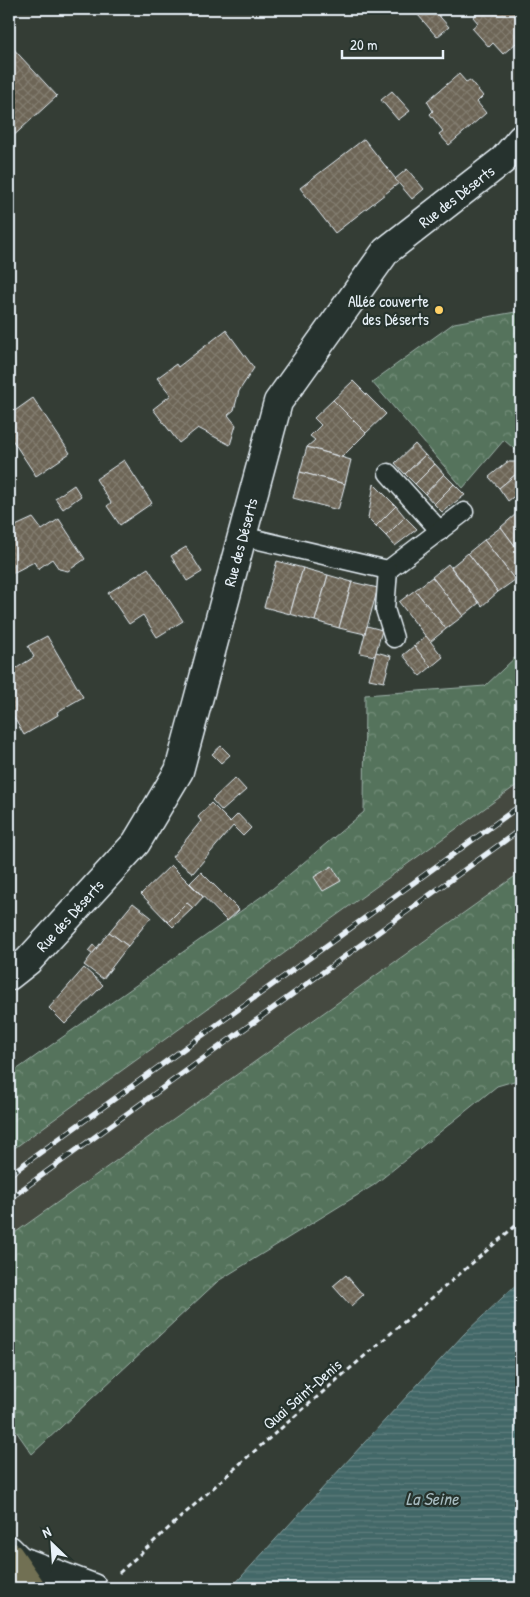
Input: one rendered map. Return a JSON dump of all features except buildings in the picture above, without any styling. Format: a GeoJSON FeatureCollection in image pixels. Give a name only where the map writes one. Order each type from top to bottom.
{"type":"FeatureCollection","features":[{"type":"Feature","properties":{"kind":"highway"},"geometry":{"type":"LineString","coordinates":[[9,1556],[31,1588]]}},
{"type":"Feature","properties":{"kind":"street","name":"Rue des Déserts"},"geometry":{"type":"LineString","coordinates":[[9,976],[28,961],[136,843],[179,771],[278,402],[386,251],[503,160],[521,139]]}},
{"type":"Feature","properties":{"kind":"street"},"geometry":{"type":"LineString","coordinates":[[9,1550],[19,1560],[104,1582]]}},
{"type":"Feature","properties":{"kind":"lane"},"geometry":{"type":"LineString","coordinates":[[388,473],[440,531]]}},
{"type":"Feature","properties":{"kind":"lane"},"geometry":{"type":"LineString","coordinates":[[394,638],[385,609],[388,570],[464,512]]}},
{"type":"Feature","properties":{"kind":"lane"},"geometry":{"type":"LineString","coordinates":[[242,536],[388,570]]}},
{"type":"Feature","properties":{"kind":"path","name":"Quai Saint-Denis"},"geometry":{"type":"LineString","coordinates":[[104,1582],[521,1221]]}},
{"type":"Feature","properties":{"kind":"shaded area"},"geometry":{"type":"Polygon","coordinates":[[[521,731],[521,872],[9,1237],[9,1083],[521,731]]]}},
{"type":"Feature","properties":{"kind":"green space"},"geometry":{"type":"Polygon","coordinates":[[[521,311],[521,455],[504,440],[463,488],[372,382],[454,323],[521,311]]]}},
{"type":"Feature","properties":{"kind":"green space"},"geometry":{"type":"Polygon","coordinates":[[[521,652],[521,782],[9,1152],[9,1075],[272,889],[364,812],[365,695],[485,686],[521,652]]]}},
{"type":"Feature","properties":{"kind":"green space"},"geometry":{"type":"Polygon","coordinates":[[[521,872],[521,1079],[497,1086],[374,1185],[218,1281],[32,1454],[9,1421],[9,1237],[521,872]]]}},
{"type":"Feature","properties":{"kind":"water","name":"La Seine"},"geometry":{"type":"Polygon","coordinates":[[[521,1280],[521,1588],[231,1588],[464,1334],[521,1280]]]}},
{"type":"Feature","properties":{"kind":"railway"},"geometry":{"type":"LineString","coordinates":[[9,1175],[521,805]]}},
{"type":"Feature","properties":{"kind":"railway"},"geometry":{"type":"LineString","coordinates":[[9,1199],[521,829]]}},
{"type":"Feature","properties":{"kind":"place","name":"Allée couverte des Déserts"},"geometry":{"type":"Point","coordinates":[439,310]}}]}
